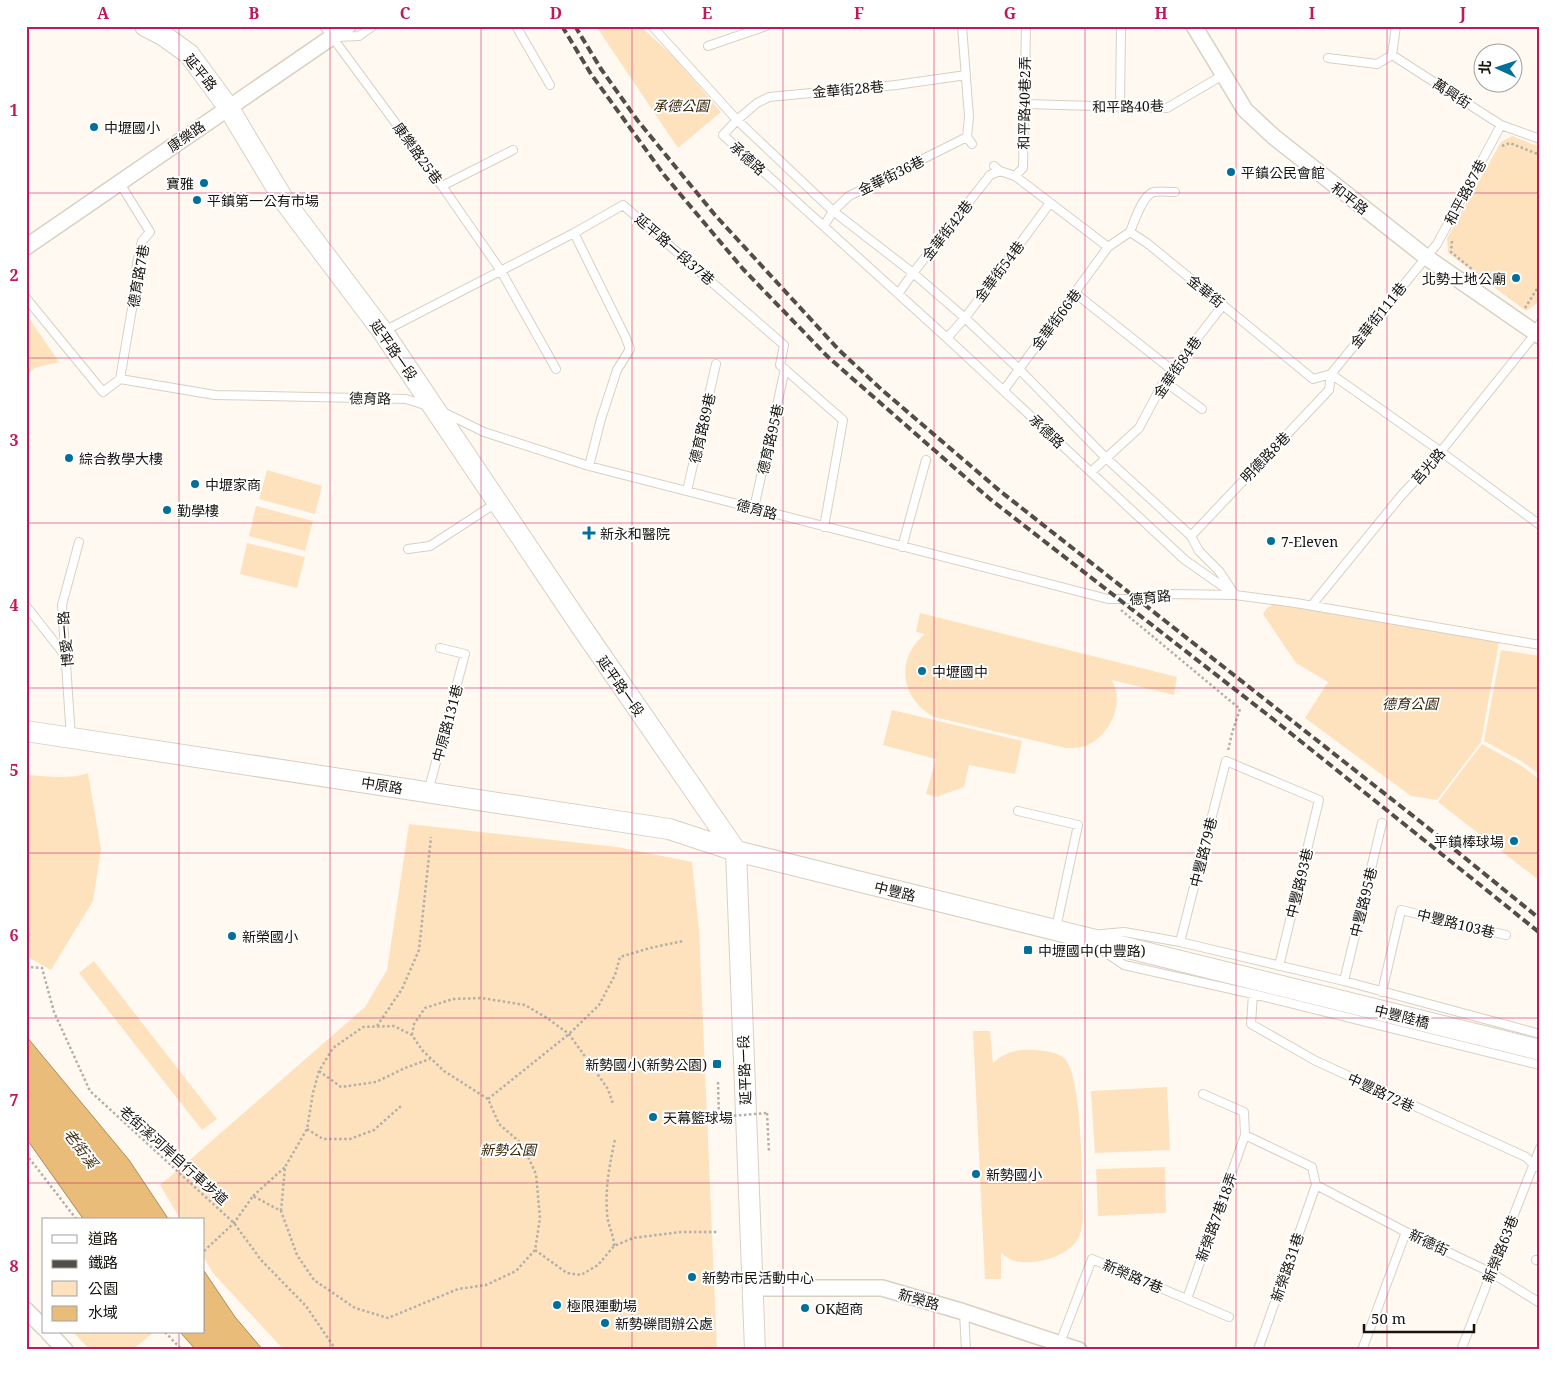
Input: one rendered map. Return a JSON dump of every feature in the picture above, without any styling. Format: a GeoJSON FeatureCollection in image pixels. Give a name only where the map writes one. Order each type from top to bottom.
{"type":"FeatureCollection","features":[{"type":"Feature","properties":{"kind":"main road","name":"延平路"},"geometry":{"type":"LineString","coordinates":[[145,26],[164,36],[188,54],[228,107]]}},
{"type":"Feature","properties":{"kind":"main road","name":"延平路一段"},"geometry":{"type":"LineString","coordinates":[[228,107],[285,202],[382,332],[736,852],[755,1350]]}},
{"type":"Feature","properties":{"kind":"main road","name":"中原路"},"geometry":{"type":"LineString","coordinates":[[26,731],[669,829],[736,852]]}},
{"type":"Feature","properties":{"kind":"main road","name":"中豐路"},"geometry":{"type":"LineString","coordinates":[[736,852],[1083,937],[1259,989]]}},
{"type":"Feature","properties":{"kind":"main road","name":"中豐陸橋"},"geometry":{"type":"LineString","coordinates":[[1259,989],[1540,1050]]}},
{"type":"Feature","properties":{"kind":"street","name":"康樂路"},"geometry":{"type":"LineString","coordinates":[[26,247],[228,107],[330,30],[348,26]]}},
{"type":"Feature","properties":{"kind":"street","name":"和平路"},"geometry":{"type":"LineString","coordinates":[[1194,26],[1245,110],[1274,137],[1426,257],[1538,331]]}},
{"type":"Feature","properties":{"kind":"street","name":"新榮路"},"geometry":{"type":"LineString","coordinates":[[753,1288],[882,1288],[964,1312],[1069,1347]]}},
{"type":"Feature","properties":{"kind":"street"},"geometry":{"type":"LineString","coordinates":[[26,1310],[42,1326]]}},
{"type":"Feature","properties":{"kind":"street"},"geometry":{"type":"LineString","coordinates":[[50,1334],[66,1350]]}},
{"type":"Feature","properties":{"kind":"lane"},"geometry":{"type":"LineString","coordinates":[[330,30],[359,36],[373,26]]}},
{"type":"Feature","properties":{"kind":"lane"},"geometry":{"type":"LineString","coordinates":[[516,26],[550,85]]}},
{"type":"Feature","properties":{"kind":"lane"},"geometry":{"type":"LineString","coordinates":[[652,26],[737,120]]}},
{"type":"Feature","properties":{"kind":"lane"},"geometry":{"type":"LineString","coordinates":[[708,46],[766,26]]}},
{"type":"Feature","properties":{"kind":"lane"},"geometry":{"type":"LineString","coordinates":[[962,26],[966,75]]}},
{"type":"Feature","properties":{"kind":"lane","name":"和平路40巷2弄"},"geometry":{"type":"LineString","coordinates":[[1015,176],[1023,168],[1026,26]]}},
{"type":"Feature","properties":{"kind":"lane"},"geometry":{"type":"LineString","coordinates":[[1120,108],[1121,26]]}},
{"type":"Feature","properties":{"kind":"lane"},"geometry":{"type":"LineString","coordinates":[[1328,58],[1377,64],[1392,55],[1396,26]]}},
{"type":"Feature","properties":{"kind":"lane","name":"康樂路25巷"},"geometry":{"type":"LineString","coordinates":[[330,30],[501,271],[556,368]]}},
{"type":"Feature","properties":{"kind":"lane","name":"萬興街"},"geometry":{"type":"LineString","coordinates":[[1392,55],[1501,125],[1540,139]]}},
{"type":"Feature","properties":{"kind":"lane","name":"金華街28巷"},"geometry":{"type":"LineString","coordinates":[[737,120],[757,103],[769,98],[966,75]]}},
{"type":"Feature","properties":{"kind":"lane","name":"金華街36巷"},"geometry":{"type":"LineString","coordinates":[[824,226],[833,211],[849,196],[970,140],[966,75]]}},
{"type":"Feature","properties":{"kind":"lane","name":"和平路40巷"},"geometry":{"type":"LineString","coordinates":[[1024,104],[1167,108],[1224,75]]}},
{"type":"Feature","properties":{"kind":"lane","name":"承德路"},"geometry":{"type":"LineString","coordinates":[[737,120],[833,211],[913,273],[965,318],[1019,369],[1106,458],[1191,536],[1199,551],[1219,571],[1235,595],[1185,560],[1004,390],[723,135],[737,120]]}},
{"type":"Feature","properties":{"kind":"lane","name":"和平路87巷"},"geometry":{"type":"LineString","coordinates":[[1426,257],[1437,244],[1501,125]]}},
{"type":"Feature","properties":{"kind":"lane"},"geometry":{"type":"LineString","coordinates":[[442,186],[513,150]]}},
{"type":"Feature","properties":{"kind":"lane","name":"金華街42巷"},"geometry":{"type":"LineString","coordinates":[[898,294],[990,175],[997,168],[1015,176]]}},
{"type":"Feature","properties":{"kind":"lane"},"geometry":{"type":"LineString","coordinates":[[1015,176],[1108,247],[1130,232],[1136,215],[1149,194],[1154,192],[1175,192]]}},
{"type":"Feature","properties":{"kind":"lane","name":"德育路7巷"},"geometry":{"type":"LineString","coordinates":[[119,182],[150,232],[142,241],[140,248],[120,379]]}},
{"type":"Feature","properties":{"kind":"lane","name":"金華街54巷"},"geometry":{"type":"LineString","coordinates":[[947,338],[965,318],[1050,203]]}},
{"type":"Feature","properties":{"kind":"lane","name":"延平路一段37巷"},"geometry":{"type":"LineString","coordinates":[[382,332],[574,233],[623,205],[784,344],[780,365],[785,369]]}},
{"type":"Feature","properties":{"kind":"lane","name":"金華街"},"geometry":{"type":"LineString","coordinates":[[1130,232],[1148,243],[1313,379],[1330,374]]}},
{"type":"Feature","properties":{"kind":"lane"},"geometry":{"type":"LineString","coordinates":[[574,233],[626,336],[630,349],[616,370],[589,466]]}},
{"type":"Feature","properties":{"kind":"lane","name":"金華街66巷"},"geometry":{"type":"LineString","coordinates":[[1004,390],[1108,247]]}},
{"type":"Feature","properties":{"kind":"lane","name":"金華街111巷"},"geometry":{"type":"LineString","coordinates":[[1330,374],[1426,257]]}},
{"type":"Feature","properties":{"kind":"lane"},"geometry":{"type":"LineString","coordinates":[[1075,293],[1172,370]]}},
{"type":"Feature","properties":{"kind":"lane"},"geometry":{"type":"LineString","coordinates":[[26,298],[103,392],[120,379]]}},
{"type":"Feature","properties":{"kind":"lane","name":"金華街84巷"},"geometry":{"type":"LineString","coordinates":[[1091,472],[1139,428],[1164,380],[1223,305]]}},
{"type":"Feature","properties":{"kind":"lane","name":"莒光路"},"geometry":{"type":"LineString","coordinates":[[1312,606],[1538,331]]}},
{"type":"Feature","properties":{"kind":"lane","name":"德育路89巷"},"geometry":{"type":"LineString","coordinates":[[687,491],[716,364]]}},
{"type":"Feature","properties":{"kind":"lane"},"geometry":{"type":"LineString","coordinates":[[785,369],[843,420],[824,527]]}},
{"type":"Feature","properties":{"kind":"lane","name":"德育路95巷"},"geometry":{"type":"LineString","coordinates":[[754,508],[785,369]]}},
{"type":"Feature","properties":{"kind":"lane"},"geometry":{"type":"LineString","coordinates":[[1330,374],[1440,451],[1540,525]]}},
{"type":"Feature","properties":{"kind":"lane","name":"明德路8巷"},"geometry":{"type":"LineString","coordinates":[[1191,536],[1329,390],[1330,374]]}},
{"type":"Feature","properties":{"kind":"lane","name":"德育路"},"geometry":{"type":"LineString","coordinates":[[120,379],[216,395],[406,399],[435,409],[484,432],[589,466],[1108,600],[1137,599],[1172,594],[1235,595],[1312,606],[1540,645]]}},
{"type":"Feature","properties":{"kind":"lane"},"geometry":{"type":"LineString","coordinates":[[1164,380],[1202,409]]}},
{"type":"Feature","properties":{"kind":"lane"},"geometry":{"type":"LineString","coordinates":[[902,547],[926,460]]}},
{"type":"Feature","properties":{"kind":"lane"},"geometry":{"type":"LineString","coordinates":[[408,548],[430,546],[497,503]]}},
{"type":"Feature","properties":{"kind":"lane","name":"博愛一路"},"geometry":{"type":"LineString","coordinates":[[71,738],[62,605],[79,542]]}},
{"type":"Feature","properties":{"kind":"lane"},"geometry":{"type":"LineString","coordinates":[[26,606],[67,658]]}},
{"type":"Feature","properties":{"kind":"lane","name":"中原路131巷"},"geometry":{"type":"LineString","coordinates":[[428,792],[465,654],[440,648]]}},
{"type":"Feature","properties":{"kind":"lane","name":"中豐路93巷"},"geometry":{"type":"LineString","coordinates":[[1226,761],[1320,800],[1279,966]]}},
{"type":"Feature","properties":{"kind":"lane","name":"中豐路79巷"},"geometry":{"type":"LineString","coordinates":[[1180,942],[1226,761]]}},
{"type":"Feature","properties":{"kind":"lane"},"geometry":{"type":"LineString","coordinates":[[1018,811],[1078,825],[1055,930]]}},
{"type":"Feature","properties":{"kind":"lane","name":"中豐路95巷"},"geometry":{"type":"LineString","coordinates":[[1344,981],[1382,823]]}},
{"type":"Feature","properties":{"kind":"lane","name":"中豐路103巷"},"geometry":{"type":"LineString","coordinates":[[1382,992],[1401,910],[1506,935]]}},
{"type":"Feature","properties":{"kind":"lane"},"geometry":{"type":"LineString","coordinates":[[1083,937],[1124,932],[1180,942],[1344,981],[1540,1034]]}},
{"type":"Feature","properties":{"kind":"lane"},"geometry":{"type":"LineString","coordinates":[[1259,989],[1540,1064]]}},
{"type":"Feature","properties":{"kind":"lane","name":"中豐路72巷"},"geometry":{"type":"LineString","coordinates":[[1259,989],[1251,1024],[1316,1061],[1526,1157],[1537,1166]]}},
{"type":"Feature","properties":{"kind":"lane"},"geometry":{"type":"LineString","coordinates":[[1203,1094],[1244,1112],[1245,1135],[1312,1167],[1316,1185]]}},
{"type":"Feature","properties":{"kind":"lane","name":"新榮路7巷18弄"},"geometry":{"type":"LineString","coordinates":[[1187,1299],[1245,1135]]}},
{"type":"Feature","properties":{"kind":"lane","name":"新榮路63巷"},"geometry":{"type":"LineString","coordinates":[[1461,1350],[1490,1272],[1537,1166],[1540,1148]]}},
{"type":"Feature","properties":{"kind":"lane","name":"新德街"},"geometry":{"type":"LineString","coordinates":[[1316,1185],[1406,1232],[1490,1272],[1540,1304]]}},
{"type":"Feature","properties":{"kind":"lane","name":"新榮路31巷"},"geometry":{"type":"LineString","coordinates":[[1258,1350],[1316,1185]]}},
{"type":"Feature","properties":{"kind":"lane"},"geometry":{"type":"LineString","coordinates":[[1362,1350],[1406,1232]]}},
{"type":"Feature","properties":{"kind":"lane","name":"新榮路7巷"},"geometry":{"type":"LineString","coordinates":[[1069,1347],[1092,1259],[1229,1317]]}},
{"type":"Feature","properties":{"kind":"lane"},"geometry":{"type":"LineString","coordinates":[[964,1312],[966,1350]]}},
{"type":"Feature","properties":{"kind":"path"},"geometry":{"type":"LineString","coordinates":[[1499,148],[1510,144],[1540,155]]}},
{"type":"Feature","properties":{"kind":"path"},"geometry":{"type":"LineString","coordinates":[[1452,236],[1451,252],[1480,276]]}},
{"type":"Feature","properties":{"kind":"path"},"geometry":{"type":"LineString","coordinates":[[1523,311],[1540,284]]}},
{"type":"Feature","properties":{"kind":"path"},"geometry":{"type":"LineString","coordinates":[[1108,600],[1240,709],[1226,761]]}},
{"type":"Feature","properties":{"kind":"path"},"geometry":{"type":"LineString","coordinates":[[378,1026],[402,989],[419,950],[431,837]]}},
{"type":"Feature","properties":{"kind":"path"},"geometry":{"type":"LineString","coordinates":[[488,1099],[569,1034],[600,1005],[615,975],[620,957],[683,941]]}},
{"type":"Feature","properties":{"kind":"path","name":"老街溪河岸自行車步道"},"geometry":{"type":"LineString","coordinates":[[26,966],[42,968],[54,1012],[90,1091],[234,1223],[261,1260],[306,1306],[336,1350]]}},
{"type":"Feature","properties":{"kind":"path"},"geometry":{"type":"LineString","coordinates":[[412,1035],[414,1024],[425,1008],[453,999],[482,998],[525,1005],[569,1034],[608,1089],[613,1104]]}},
{"type":"Feature","properties":{"kind":"path"},"geometry":{"type":"LineString","coordinates":[[205,1250],[234,1223],[253,1196],[285,1167],[307,1129],[319,1071],[333,1048],[363,1026],[394,1026],[412,1035],[444,1072],[488,1099],[499,1124],[522,1144],[536,1174],[540,1218],[535,1250],[516,1271],[486,1285],[458,1289],[388,1318],[355,1308],[314,1280],[297,1255],[281,1211],[285,1167]]}},
{"type":"Feature","properties":{"kind":"path"},"geometry":{"type":"LineString","coordinates":[[319,1071],[341,1087],[376,1082],[430,1058]]}},
{"type":"Feature","properties":{"kind":"path"},"geometry":{"type":"LineString","coordinates":[[718,1082],[719,1117],[767,1113],[770,1152]]}},
{"type":"Feature","properties":{"kind":"path"},"geometry":{"type":"LineString","coordinates":[[307,1129],[323,1139],[350,1139],[374,1130],[401,1106]]}},
{"type":"Feature","properties":{"kind":"path"},"geometry":{"type":"LineString","coordinates":[[614,1246],[614,1238],[607,1215],[606,1186],[615,1139]]}},
{"type":"Feature","properties":{"kind":"path"},"geometry":{"type":"LineString","coordinates":[[26,1154],[75,1218]]}},
{"type":"Feature","properties":{"kind":"path"},"geometry":{"type":"LineString","coordinates":[[253,1196],[281,1211]]}},
{"type":"Feature","properties":{"kind":"path"},"geometry":{"type":"LineString","coordinates":[[535,1250],[568,1274],[581,1275],[598,1265],[614,1246],[633,1238],[681,1232],[717,1232]]}},
{"type":"Feature","properties":{"kind":"path"},"geometry":{"type":"LineString","coordinates":[[167,1334],[182,1350]]}},
{"type":"Feature","properties":{"kind":"green space","name":"承德公園"},"geometry":{"type":"Polygon","coordinates":[[[596,26],[640,26],[674,57],[721,112],[678,148],[596,26]]]}},
{"type":"Feature","properties":{"kind":"green space"},"geometry":{"type":"Polygon","coordinates":[[[1512,136],[1540,147],[1540,295],[1536,304],[1526,311],[1448,253],[1447,238],[1501,142],[1512,136]]]}},
{"type":"Feature","properties":{"kind":"green space"},"geometry":{"type":"Polygon","coordinates":[[[26,314],[59,362],[35,368],[26,375],[26,314]]]}},
{"type":"Feature","properties":{"kind":"green space"},"geometry":{"type":"Polygon","coordinates":[[[267,470],[322,486],[315,514],[259,499],[267,470]]]}},
{"type":"Feature","properties":{"kind":"green space"},"geometry":{"type":"Polygon","coordinates":[[[256,506],[313,521],[305,551],[249,536],[256,506]]]}},
{"type":"Feature","properties":{"kind":"green space"},"geometry":{"type":"Polygon","coordinates":[[[247,543],[305,557],[297,588],[240,574],[247,543]]]}},
{"type":"Feature","properties":{"kind":"green space","name":"德育公園"},"geometry":{"type":"Polygon","coordinates":[[[1274,604],[1499,642],[1481,742],[1437,800],[1411,796],[1305,718],[1328,682],[1296,663],[1263,614],[1267,608],[1274,604]]]}},
{"type":"Feature","properties":{"kind":"green space"},"geometry":{"type":"Polygon","coordinates":[[[920,613],[1177,677],[1174,695],[1112,680],[1117,698],[1112,720],[1099,738],[1087,745],[1076,748],[1066,748],[934,717],[914,700],[908,689],[906,678],[906,666],[909,655],[915,644],[925,634],[916,632],[920,613]]]}},
{"type":"Feature","properties":{"kind":"green space"},"geometry":{"type":"Polygon","coordinates":[[[1501,650],[1540,656],[1540,775],[1523,762],[1484,741],[1501,650]]]}},
{"type":"Feature","properties":{"kind":"green space"},"geometry":{"type":"Polygon","coordinates":[[[892,710],[1022,741],[1015,774],[969,765],[964,787],[936,797],[926,794],[936,759],[883,745],[892,710]]]}},
{"type":"Feature","properties":{"kind":"green space","name":"平鎮棒球場"},"geometry":{"type":"Polygon","coordinates":[[[1482,744],[1522,766],[1540,780],[1540,881],[1438,802],[1482,744]]]}},
{"type":"Feature","properties":{"kind":"green space"},"geometry":{"type":"Polygon","coordinates":[[[88,773],[101,849],[93,901],[51,970],[26,956],[26,775],[65,777],[88,773]]]}},
{"type":"Feature","properties":{"kind":"green space","name":"新勢公園"},"geometry":{"type":"Polygon","coordinates":[[[409,824],[617,847],[692,862],[699,930],[717,1350],[284,1350],[213,1273],[205,1260],[205,1218],[180,1218],[160,1185],[365,1007],[387,970],[409,824]]]}},
{"type":"Feature","properties":{"kind":"green space"},"geometry":{"type":"Polygon","coordinates":[[[94,961],[217,1119],[202,1130],[79,973],[94,961]]]}},
{"type":"Feature","properties":{"kind":"green space"},"geometry":{"type":"Polygon","coordinates":[[[973,1031],[990,1031],[993,1063],[1008,1053],[1024,1050],[1047,1051],[1065,1059],[1071,1070],[1078,1110],[1082,1159],[1083,1218],[1080,1234],[1070,1248],[1052,1258],[1023,1262],[1009,1259],[1001,1253],[1001,1279],[985,1279],[973,1031]]]}},
{"type":"Feature","properties":{"kind":"green space"},"geometry":{"type":"Polygon","coordinates":[[[1167,1087],[1170,1150],[1095,1153],[1091,1091],[1167,1087]]]}},
{"type":"Feature","properties":{"kind":"green space"},"geometry":{"type":"Polygon","coordinates":[[[1165,1167],[1166,1213],[1098,1216],[1096,1169],[1165,1167]]]}},
{"type":"Feature","properties":{"kind":"green space"},"geometry":{"type":"Polygon","coordinates":[[[75,1334],[152,1334],[132,1350],[90,1350],[75,1334]]]}},
{"type":"Feature","properties":{"kind":"water","name":"老街溪"},"geometry":{"type":"Polygon","coordinates":[[[26,1036],[129,1160],[168,1218],[83,1218],[26,1138],[26,1036]]]}},
{"type":"Feature","properties":{"kind":"water"},"geometry":{"type":"Polygon","coordinates":[[[205,1272],[235,1317],[263,1350],[196,1350],[182,1334],[205,1334],[205,1272]]]}},
{"type":"Feature","properties":{"kind":"railway"},"geometry":{"type":"LineString","coordinates":[[562,26],[591,74],[665,176],[743,269],[828,357],[990,499],[1273,719],[1540,933]]}},
{"type":"Feature","properties":{"kind":"railway"},"geometry":{"type":"LineString","coordinates":[[575,26],[601,69],[638,121],[715,215],[839,350],[882,390],[1000,491],[1422,823],[1540,919]]}},
{"type":"Feature","properties":{"kind":"place","name":"中壢國小"},"geometry":{"type":"Point","coordinates":[94,127]}},
{"type":"Feature","properties":{"kind":"place","name":"平鎮公民會館"},"geometry":{"type":"Point","coordinates":[1231,172]}},
{"type":"Feature","properties":{"kind":"place","name":"寶雅"},"geometry":{"type":"Point","coordinates":[204,183]}},
{"type":"Feature","properties":{"kind":"place","name":"平鎮第一公有市場"},"geometry":{"type":"Point","coordinates":[197,200]}},
{"type":"Feature","properties":{"kind":"place","name":"北勢土地公廟"},"geometry":{"type":"Point","coordinates":[1516,278]}},
{"type":"Feature","properties":{"kind":"place","name":"綜合教學大樓"},"geometry":{"type":"Point","coordinates":[69,458]}},
{"type":"Feature","properties":{"kind":"place","name":"中壢家商"},"geometry":{"type":"Point","coordinates":[195,484]}},
{"type":"Feature","properties":{"kind":"place","name":"勤學樓"},"geometry":{"type":"Point","coordinates":[167,510]}},
{"type":"Feature","properties":{"kind":"place","name":"新永和醫院"},"geometry":{"type":"Point","coordinates":[589,533]}},
{"type":"Feature","properties":{"kind":"place","name":"7-Eleven"},"geometry":{"type":"Point","coordinates":[1271,541]}},
{"type":"Feature","properties":{"kind":"place","name":"中壢國中"},"geometry":{"type":"Point","coordinates":[922,671]}},
{"type":"Feature","properties":{"kind":"place","name":"平鎮棒球場"},"geometry":{"type":"Point","coordinates":[1514,841]}},
{"type":"Feature","properties":{"kind":"place","name":"新榮國小"},"geometry":{"type":"Point","coordinates":[232,936]}},
{"type":"Feature","properties":{"kind":"place","name":"中壢國中(中豐路)"},"geometry":{"type":"Point","coordinates":[1028,950]}},
{"type":"Feature","properties":{"kind":"place","name":"新勢國小(新勢公園)"},"geometry":{"type":"Point","coordinates":[717,1064]}},
{"type":"Feature","properties":{"kind":"place","name":"天幕籃球場"},"geometry":{"type":"Point","coordinates":[653,1117]}},
{"type":"Feature","properties":{"kind":"place","name":"新勢國小"},"geometry":{"type":"Point","coordinates":[976,1174]}},
{"type":"Feature","properties":{"kind":"place","name":"新勢市民活動中心"},"geometry":{"type":"Point","coordinates":[692,1277]}},
{"type":"Feature","properties":{"kind":"place","name":"極限運動場"},"geometry":{"type":"Point","coordinates":[557,1305]}},
{"type":"Feature","properties":{"kind":"place","name":"OK超商"},"geometry":{"type":"Point","coordinates":[805,1308]}},
{"type":"Feature","properties":{"kind":"place","name":"新勢礫間辦公處"},"geometry":{"type":"Point","coordinates":[605,1323]}}]}
